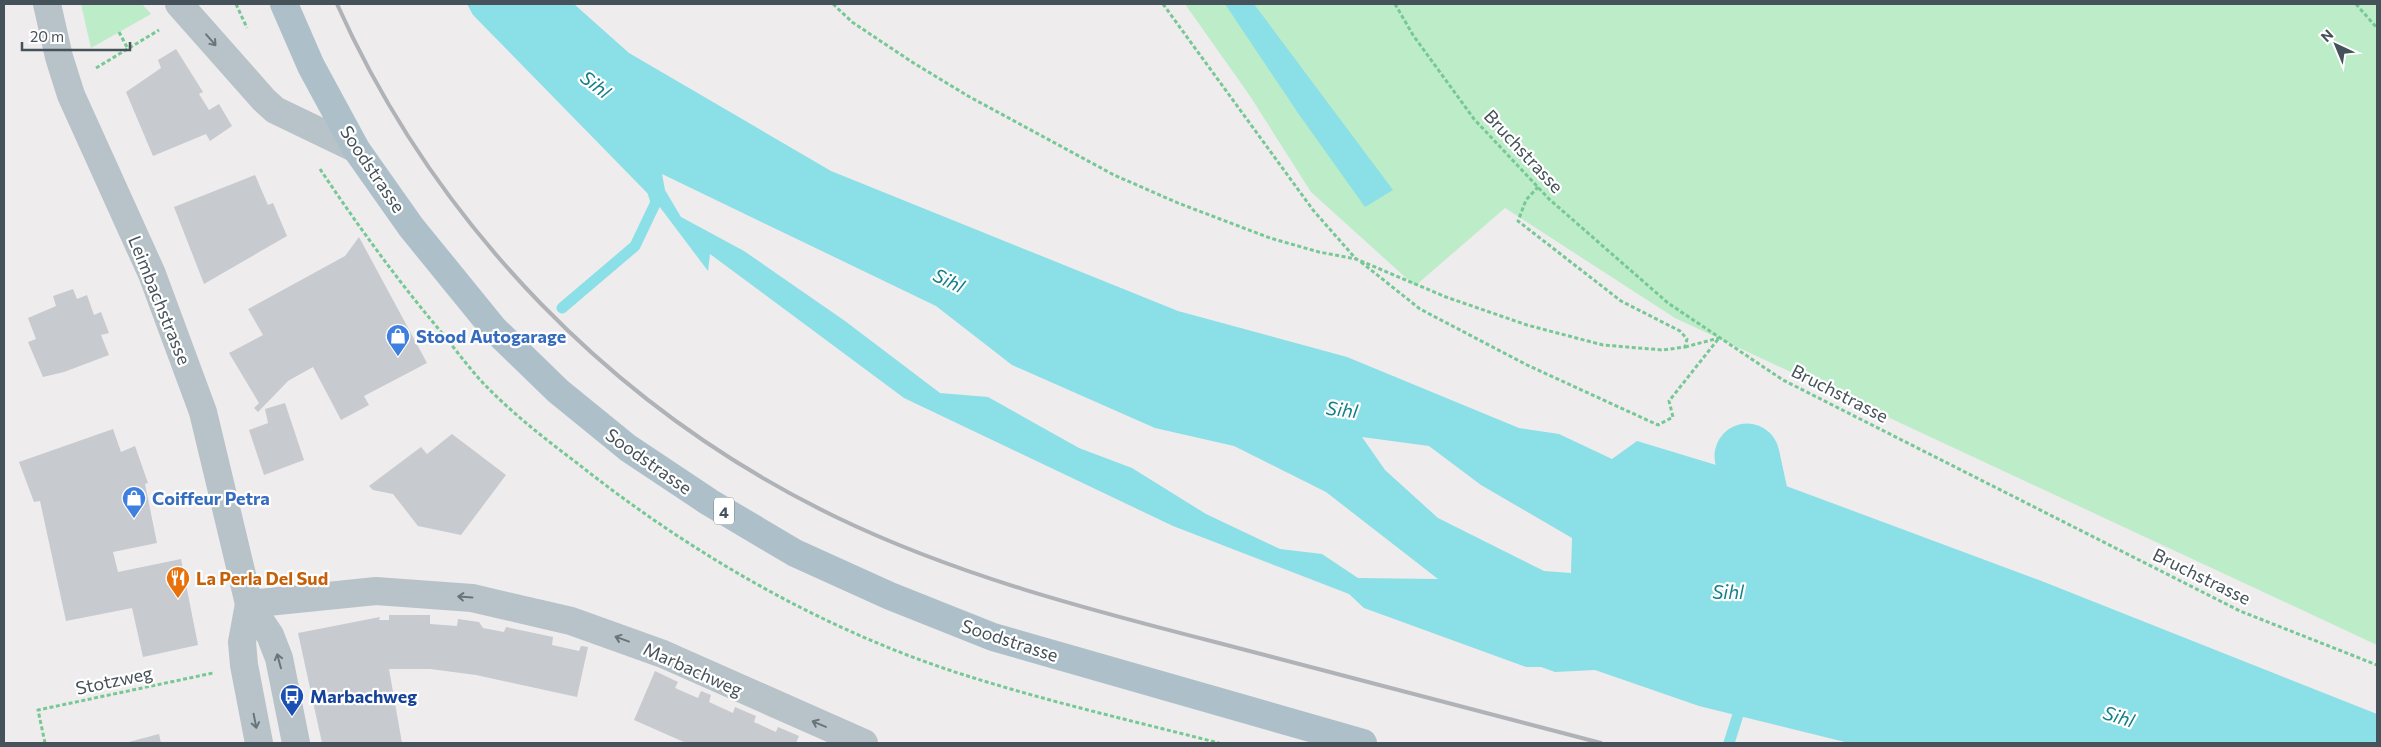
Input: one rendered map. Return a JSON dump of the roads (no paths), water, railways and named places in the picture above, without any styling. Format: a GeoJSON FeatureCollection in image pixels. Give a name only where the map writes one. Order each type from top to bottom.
{"type":"FeatureCollection","features":[{"type":"Feature","properties":{"kind":"main road","name":"Soodstrasse"},"geometry":{"type":"LineString","coordinates":[[284,4],[311,66],[356,149],[411,227],[494,329],[558,391],[628,448],[709,502],[794,554],[890,596],[993,637],[1363,743]]}},
{"type":"Feature","properties":{"kind":"street","name":"Leimbachstrasse"},"geometry":{"type":"LineString","coordinates":[[47,4],[68,85],[152,274],[204,412],[249,604],[270,635],[279,658],[296,743]]}},
{"type":"Feature","properties":{"kind":"street"},"geometry":{"type":"LineString","coordinates":[[179,4],[274,110],[356,149]]}},
{"type":"Feature","properties":{"kind":"street","name":"Marbachweg"},"geometry":{"type":"LineString","coordinates":[[249,604],[376,591],[472,598],[571,621],[663,654],[864,743]]}},
{"type":"Feature","properties":{"kind":"street","name":"Leimbachstrasse"},"geometry":{"type":"LineString","coordinates":[[249,604],[242,642],[244,666],[259,743]]}},
{"type":"Feature","properties":{"kind":"water","name":"Sihl"},"geometry":{"type":"Polygon","coordinates":[[[467,4],[574,4],[629,53],[831,171],[1178,311],[1347,357],[1519,428],[1559,434],[1612,459],[1637,441],[1762,477],[2039,580],[2377,714],[2377,743],[1849,743],[1699,706],[1595,670],[1555,672],[1541,667],[1526,667],[1364,608],[1349,594],[1173,526],[904,398],[710,254],[708,271],[656,202],[473,15],[467,4]],[[662,174],[665,190],[681,217],[744,251],[845,321],[940,393],[988,397],[1079,448],[1132,468],[1206,514],[1280,549],[1322,554],[1358,578],[1438,579],[1326,492],[1234,446],[1155,428],[1012,365],[936,306],[662,174]],[[1362,437],[1385,470],[1438,518],[1544,571],[1571,573],[1572,538],[1481,485],[1429,446],[1362,437]]]}},
{"type":"Feature","properties":{"kind":"water"},"geometry":{"type":"Polygon","coordinates":[[[1225,4],[1254,4],[1393,190],[1365,207],[1298,113],[1225,4]]]}},
{"type":"Feature","properties":{"kind":"waterway"},"geometry":{"type":"LineString","coordinates":[[562,308],[635,246],[656,202],[652,189]]}},
{"type":"Feature","properties":{"kind":"waterway"},"geometry":{"type":"LineString","coordinates":[[1747,456],[1770,562]]}},
{"type":"Feature","properties":{"kind":"waterway"},"geometry":{"type":"LineString","coordinates":[[1729,743],[1742,702]]}},
{"type":"Feature","properties":{"kind":"railway"},"geometry":{"type":"LineString","coordinates":[[337,4],[378,86],[426,163],[481,236],[541,304],[607,366],[679,423],[755,473],[836,517],[881,538],[1022,589],[1118,617],[1601,743]]}},
{"type":"Feature","properties":{"kind":"place","name":"Stood Autogarage"},"geometry":{"type":"Point","coordinates":[398,357]}},
{"type":"Feature","properties":{"kind":"place","name":"Coiffeur Petra"},"geometry":{"type":"Point","coordinates":[134,519]}},
{"type":"Feature","properties":{"kind":"place","name":"La Perla Del Sud"},"geometry":{"type":"Point","coordinates":[178,599]}},
{"type":"Feature","properties":{"kind":"place","name":"Marbachweg"},"geometry":{"type":"Point","coordinates":[292,717]}}]}
